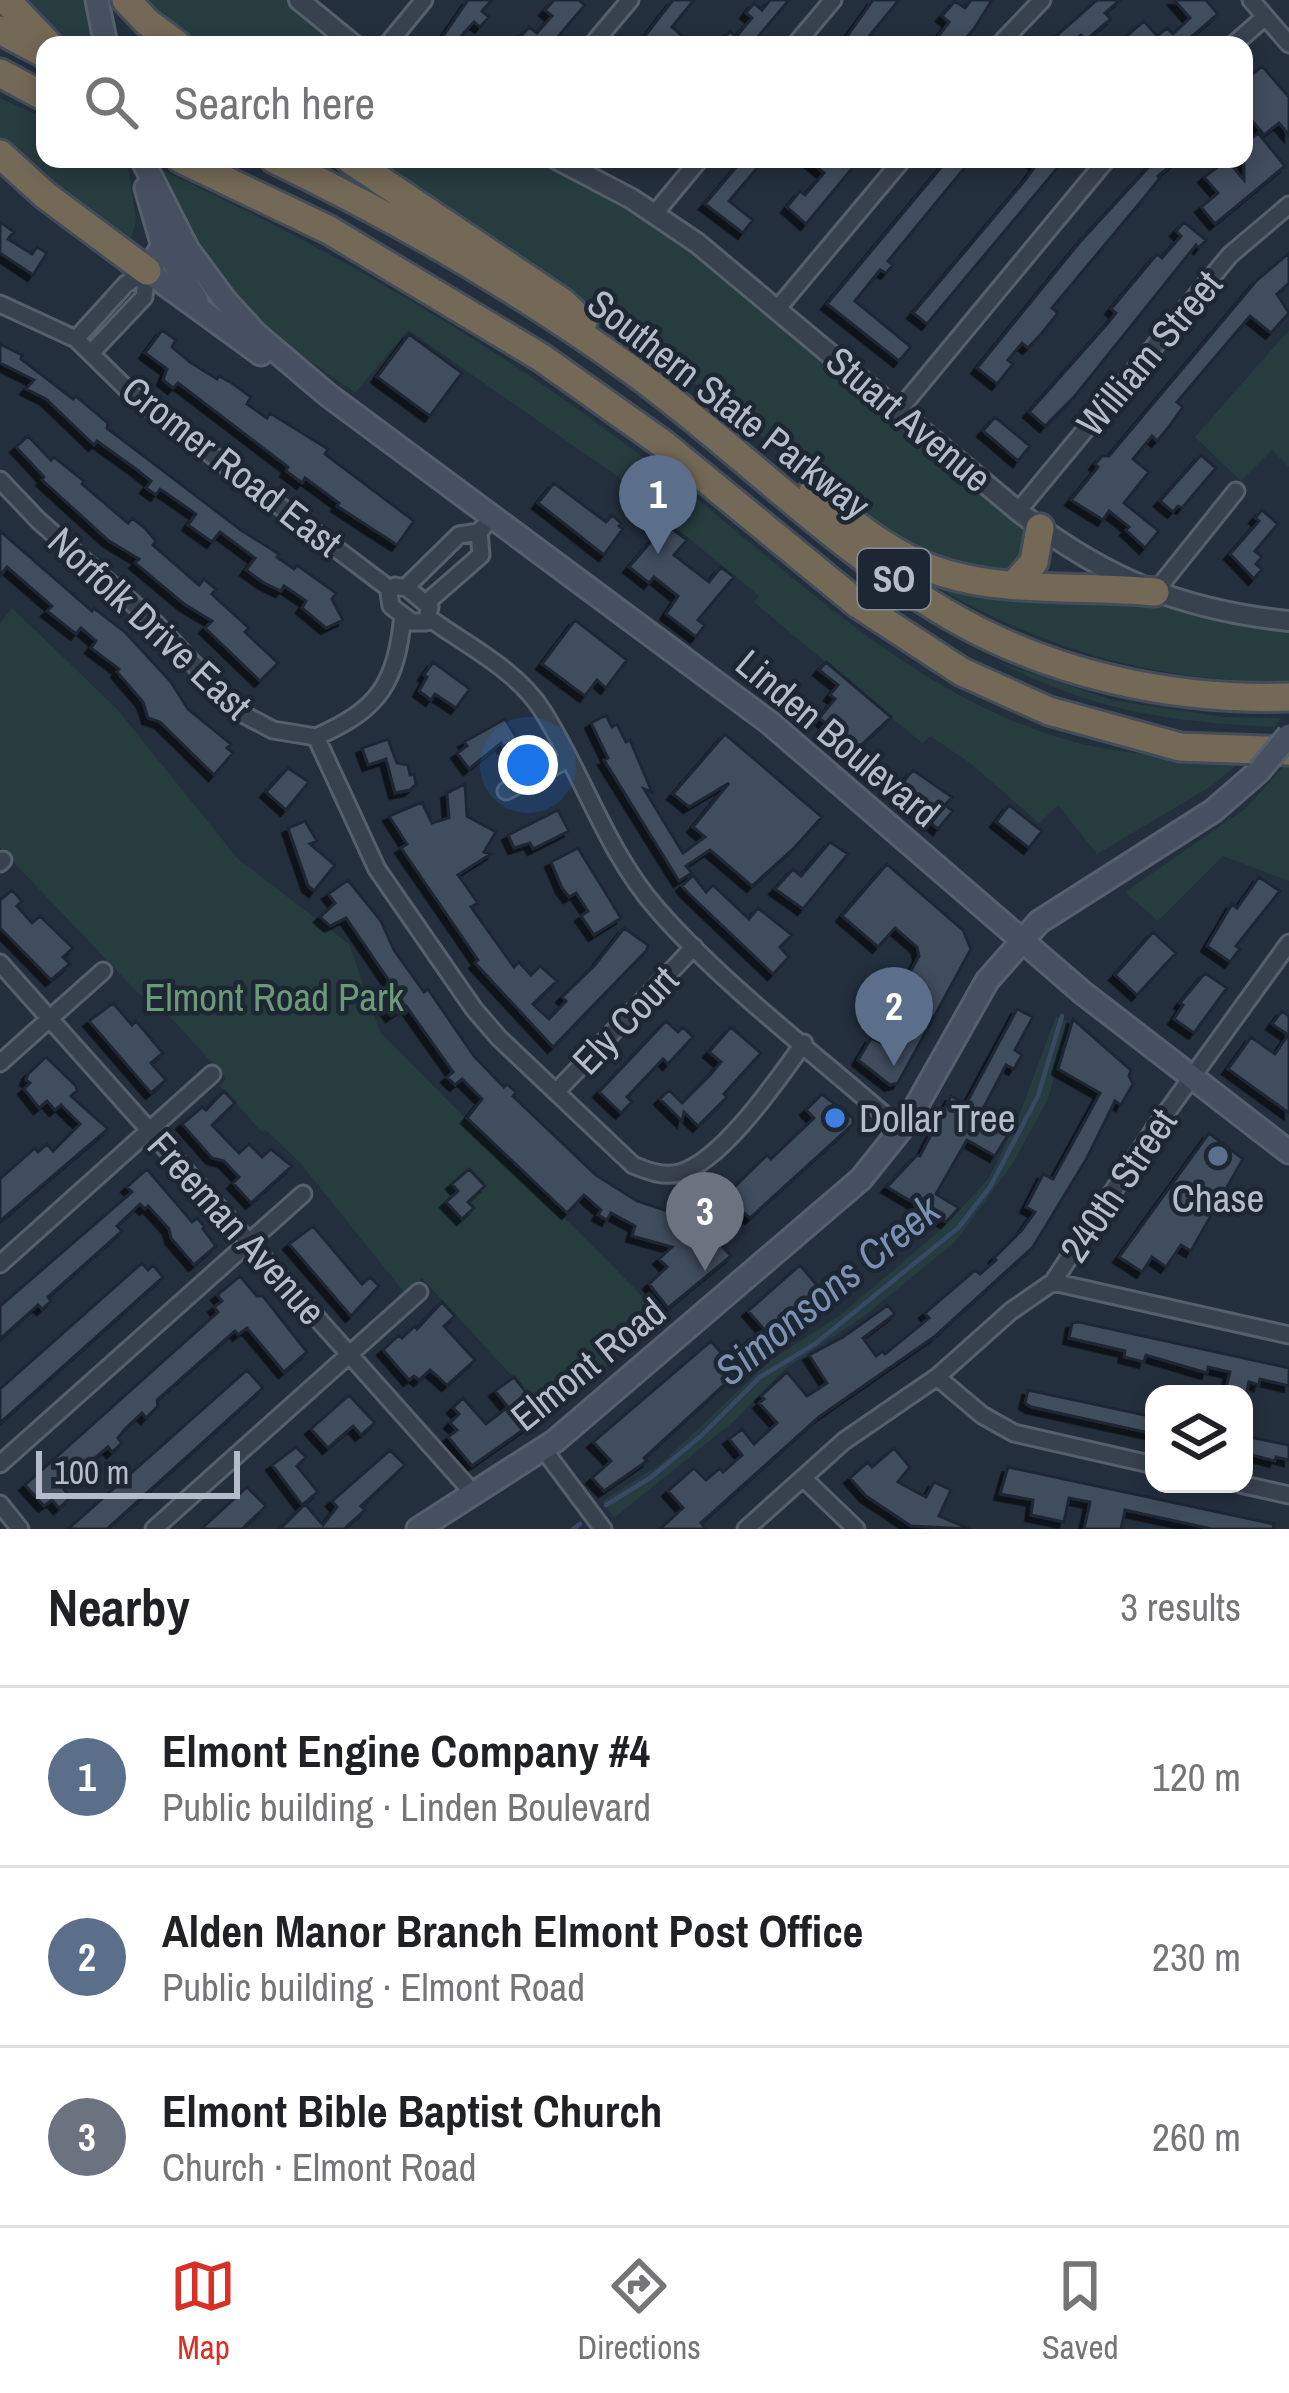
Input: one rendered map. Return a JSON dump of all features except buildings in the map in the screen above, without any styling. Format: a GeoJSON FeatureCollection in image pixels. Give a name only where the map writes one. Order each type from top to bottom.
{"type":"FeatureCollection","features":[{"type":"Feature","properties":{"kind":"highway"},"geometry":{"type":"LineString","coordinates":[[5,0],[40,36]]}},
{"type":"Feature","properties":{"kind":"highway"},"geometry":{"type":"LineString","coordinates":[[126,0],[166,36]]}},
{"type":"Feature","properties":{"kind":"highway"},"geometry":{"type":"LineString","coordinates":[[0,30],[36,49]]}},
{"type":"Feature","properties":{"kind":"highway"},"geometry":{"type":"LineString","coordinates":[[0,73],[36,92]]}},
{"type":"Feature","properties":{"kind":"highway"},"geometry":{"type":"LineString","coordinates":[[0,154],[45,195],[147,271]]}},
{"type":"Feature","properties":{"kind":"highway","name":"Southern State Parkway"},"geometry":{"type":"LineString","coordinates":[[200,168],[358,246],[542,358],[663,444],[859,604],[920,647],[1008,695],[1103,725]]}},
{"type":"Feature","properties":{"kind":"highway","name":"Southern State Parkway"},"geometry":{"type":"LineString","coordinates":[[291,168],[436,244],[633,371],[887,574],[990,637],[1058,663],[1129,682],[1212,695],[1289,698]]}},
{"type":"Feature","properties":{"kind":"highway"},"geometry":{"type":"LineString","coordinates":[[362,168],[562,302],[633,371]]}},
{"type":"Feature","properties":{"kind":"highway"},"geometry":{"type":"LineString","coordinates":[[711,431],[799,479],[908,559],[960,577],[1014,585],[1155,592]]}},
{"type":"Feature","properties":{"kind":"highway"},"geometry":{"type":"LineString","coordinates":[[1014,585],[1034,562],[1029,519]]}},
{"type":"Feature","properties":{"kind":"highway"},"geometry":{"type":"LineString","coordinates":[[1103,725],[1203,736],[1289,736]]}},
{"type":"Feature","properties":{"kind":"highway"},"geometry":{"type":"LineString","coordinates":[[1103,725],[1180,748],[1289,752]]}},
{"type":"Feature","properties":{"kind":"main road"},"geometry":{"type":"LineString","coordinates":[[97,0],[104,36]]}},
{"type":"Feature","properties":{"kind":"main road"},"geometry":{"type":"LineString","coordinates":[[145,168],[169,237],[147,271]]}},
{"type":"Feature","properties":{"kind":"main road","name":"Linden Boulevard"},"geometry":{"type":"LineString","coordinates":[[169,237],[186,288],[218,322]]}},
{"type":"Feature","properties":{"kind":"main road","name":"Linden Boulevard"},"geometry":{"type":"LineString","coordinates":[[169,237],[245,323],[486,525],[770,723],[1021,941],[1190,1080],[1289,1152]]}},
{"type":"Feature","properties":{"kind":"main road","name":"Linden Boulevard"},"geometry":{"type":"LineString","coordinates":[[147,271],[328,395]]}},
{"type":"Feature","properties":{"kind":"main road","name":"Elmont Road"},"geometry":{"type":"LineString","coordinates":[[418,1529],[544,1450],[861,1179],[902,1130],[975,1000],[1021,941],[1058,906],[1213,811],[1259,771],[1289,736]]}},
{"type":"Feature","properties":{"kind":"street"},"geometry":{"type":"LineString","coordinates":[[298,0],[343,36]]}},
{"type":"Feature","properties":{"kind":"street"},"geometry":{"type":"LineString","coordinates":[[394,36],[424,0]]}},
{"type":"Feature","properties":{"kind":"street"},"geometry":{"type":"LineString","coordinates":[[600,36],[630,0]]}},
{"type":"Feature","properties":{"kind":"street"},"geometry":{"type":"LineString","coordinates":[[803,36],[833,0]]}},
{"type":"Feature","properties":{"kind":"street"},"geometry":{"type":"LineString","coordinates":[[1008,36],[1042,0]]}},
{"type":"Feature","properties":{"kind":"street"},"geometry":{"type":"LineString","coordinates":[[1251,0],[1289,44]]}},
{"type":"Feature","properties":{"kind":"street"},"geometry":{"type":"LineString","coordinates":[[1243,36],[1265,17]]}},
{"type":"Feature","properties":{"kind":"street","name":"Stuart Avenue"},"geometry":{"type":"LineString","coordinates":[[572,168],[655,213],[778,308],[1029,519],[1079,554],[1155,592],[1212,611],[1289,621]]}},
{"type":"Feature","properties":{"kind":"street"},"geometry":{"type":"LineString","coordinates":[[655,213],[692,168]]}},
{"type":"Feature","properties":{"kind":"street"},"geometry":{"type":"LineString","coordinates":[[778,308],[895,168]]}},
{"type":"Feature","properties":{"kind":"street"},"geometry":{"type":"LineString","coordinates":[[899,410],[1100,168]]}},
{"type":"Feature","properties":{"kind":"street","name":"William Street"},"geometry":{"type":"LineString","coordinates":[[1029,519],[1230,255],[1289,205]]}},
{"type":"Feature","properties":{"kind":"street"},"geometry":{"type":"LineString","coordinates":[[76,340],[126,284],[147,271]]}},
{"type":"Feature","properties":{"kind":"street"},"geometry":{"type":"LineString","coordinates":[[91,353],[144,297],[147,271]]}},
{"type":"Feature","properties":{"kind":"street","name":"Cromer Road East"},"geometry":{"type":"LineString","coordinates":[[0,304],[76,340],[135,398],[428,611],[530,694],[635,881],[694,947],[902,1130]]}},
{"type":"Feature","properties":{"kind":"street"},"geometry":{"type":"LineString","coordinates":[[105,307],[121,321]]}},
{"type":"Feature","properties":{"kind":"street","name":"Norfolk Drive East"},"geometry":{"type":"LineString","coordinates":[[1,484],[155,622],[238,712],[273,730],[316,737]]}},
{"type":"Feature","properties":{"kind":"street"},"geometry":{"type":"LineString","coordinates":[[1155,592],[1236,490]]}},
{"type":"Feature","properties":{"kind":"street"},"geometry":{"type":"LineString","coordinates":[[486,525],[481,555],[417,624],[389,603],[398,589],[459,535],[486,525]]}},
{"type":"Feature","properties":{"kind":"street"},"geometry":{"type":"LineString","coordinates":[[403,615],[392,673],[383,691],[364,712],[316,737],[377,869],[474,1009],[633,1165],[653,1173],[674,1174],[701,1163],[804,1043]]}},
{"type":"Feature","properties":{"kind":"street"},"geometry":{"type":"LineString","coordinates":[[506,791],[568,759]]}},
{"type":"Feature","properties":{"kind":"street","name":"240th Street"},"geometry":{"type":"LineString","coordinates":[[746,1529],[852,1435],[937,1377],[1011,1311],[1053,1282],[1289,943]]}},
{"type":"Feature","properties":{"kind":"street","name":"Ely Court"},"geometry":{"type":"LineString","coordinates":[[556,1092],[694,947]]}},
{"type":"Feature","properties":{"kind":"street","name":"Freeman Avenue"},"geometry":{"type":"LineString","coordinates":[[0,963],[475,1494]]}},
{"type":"Feature","properties":{"kind":"street"},"geometry":{"type":"LineString","coordinates":[[0,1063],[103,971]]}},
{"type":"Feature","properties":{"kind":"street"},"geometry":{"type":"LineString","coordinates":[[0,1264],[212,1074]]}},
{"type":"Feature","properties":{"kind":"street"},"geometry":{"type":"LineString","coordinates":[[0,1464],[303,1194]]}},
{"type":"Feature","properties":{"kind":"street"},"geometry":{"type":"LineString","coordinates":[[1053,1282],[1289,1335]]}},
{"type":"Feature","properties":{"kind":"street"},"geometry":{"type":"LineString","coordinates":[[154,1529],[419,1292]]}},
{"type":"Feature","properties":{"kind":"street"},"geometry":{"type":"LineString","coordinates":[[937,1377],[982,1415],[1014,1433],[1145,1464]]}},
{"type":"Feature","properties":{"kind":"street"},"geometry":{"type":"LineString","coordinates":[[544,1450],[602,1529]]}},
{"type":"Feature","properties":{"kind":"street"},"geometry":{"type":"LineString","coordinates":[[803,1478],[856,1529]]}},
{"type":"Feature","properties":{"kind":"street"},"geometry":{"type":"LineString","coordinates":[[1253,1487],[1289,1495]]}},
{"type":"Feature","properties":{"kind":"street"},"geometry":{"type":"LineString","coordinates":[[0,1504],[20,1529]]}},
{"type":"Feature","properties":{"kind":"green space"},"geometry":{"type":"Polygon","coordinates":[[[14,0],[87,0],[94,36],[54,36],[14,0]]]}},
{"type":"Feature","properties":{"kind":"green space"},"geometry":{"type":"Polygon","coordinates":[[[133,0],[287,0],[331,36],[179,36],[133,0]]]}},
{"type":"Feature","properties":{"kind":"green space"},"geometry":{"type":"Polygon","coordinates":[[[0,98],[36,115],[36,168],[128,168],[136,221],[130,242],[0,141],[0,98]]]}},
{"type":"Feature","properties":{"kind":"green space"},"geometry":{"type":"Polygon","coordinates":[[[157,168],[322,250],[481,344],[649,461],[880,646],[971,701],[1020,724],[1092,746],[1242,761],[1210,787],[1097,854],[1058,805],[1039,823],[970,763],[930,736],[922,743],[754,602],[759,596],[651,507],[654,502],[408,330],[355,393],[292,348],[240,303],[211,268],[157,168]]]}},
{"type":"Feature","properties":{"kind":"green space"},"geometry":{"type":"Polygon","coordinates":[[[381,168],[558,168],[618,199],[687,245],[1024,525],[1031,537],[1013,575],[920,558],[636,339],[381,168]]]}},
{"type":"Feature","properties":{"kind":"green space"},"geometry":{"type":"Polygon","coordinates":[[[1289,330],[1289,467],[1272,450],[1241,481],[1195,437],[1289,330]]]}},
{"type":"Feature","properties":{"kind":"green space"},"geometry":{"type":"Polygon","coordinates":[[[931,577],[1142,600],[1289,633],[1289,682],[1192,676],[1102,658],[973,607],[929,583],[931,577]]]}},
{"type":"Feature","properties":{"kind":"green space","name":"Elmont Road Park"},"geometry":{"type":"Polygon","coordinates":[[[12,608],[117,709],[238,859],[349,944],[380,1032],[664,1318],[548,1415],[422,1278],[405,1293],[300,1163],[266,1130],[262,1132],[220,1086],[226,1078],[0,848],[0,623],[12,608]]]}},
{"type":"Feature","properties":{"kind":"green space"},"geometry":{"type":"Polygon","coordinates":[[[998,662],[1112,700],[1223,717],[1281,718],[1274,727],[1132,711],[1067,692],[998,662]]]}},
{"type":"Feature","properties":{"kind":"green space"},"geometry":{"type":"Polygon","coordinates":[[[1289,761],[1289,881],[1223,856],[1158,921],[1125,892],[1245,809],[1289,761]]]}},
{"type":"Feature","properties":{"kind":"green space"},"geometry":{"type":"Polygon","coordinates":[[[1056,1016],[1069,1022],[1048,1099],[1013,1163],[955,1242],[863,1317],[786,1368],[734,1421],[614,1518],[603,1501],[662,1463],[771,1360],[839,1316],[942,1229],[989,1178],[1016,1124],[1056,1016]]]}},
{"type":"Feature","properties":{"kind":"waterway","name":"Simonsons Creek"},"geometry":{"type":"LineString","coordinates":[[606,1505],[650,1478],[760,1377],[815,1344],[958,1228],[990,1187],[1038,1096],[1062,1016]]}},
{"type":"Feature","properties":{"kind":"waterway","name":"Simonsons Creek"},"geometry":{"type":"LineString","coordinates":[[573,1529],[580,1524]]}},
{"type":"Feature","properties":{"kind":"place","name":"Elmont Engine Company #4"},"geometry":{"type":"Point","coordinates":[658,554]}},
{"type":"Feature","properties":{"kind":"place","name":"Alden Manor Branch Elmont Post Office"},"geometry":{"type":"Point","coordinates":[894,1066]}},
{"type":"Feature","properties":{"kind":"place","name":"Dollar Tree"},"geometry":{"type":"Point","coordinates":[835,1118]}},
{"type":"Feature","properties":{"kind":"place","name":"Chase"},"geometry":{"type":"Point","coordinates":[1218,1156]}},
{"type":"Feature","properties":{"kind":"place","name":"Elmont Bible Baptist Church"},"geometry":{"type":"Point","coordinates":[705,1271]}}]}
